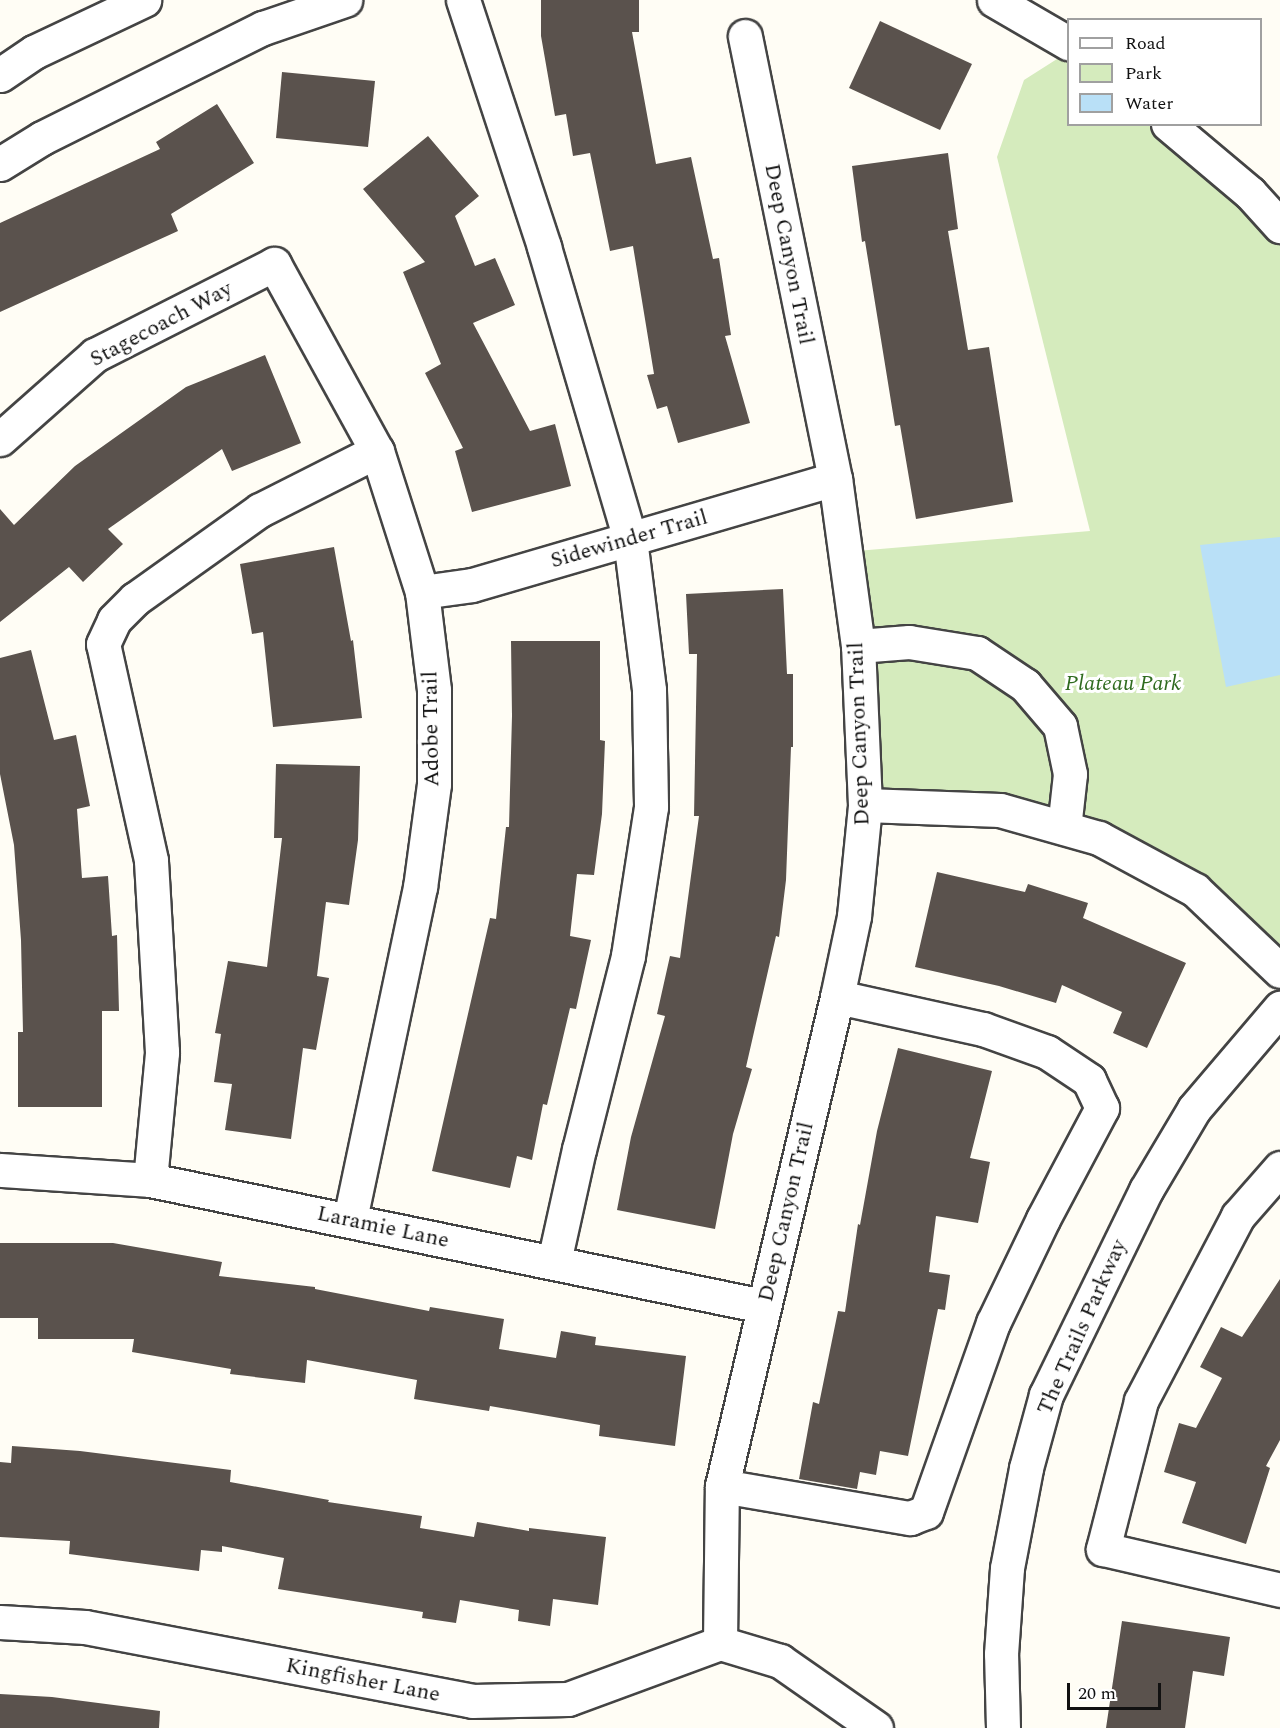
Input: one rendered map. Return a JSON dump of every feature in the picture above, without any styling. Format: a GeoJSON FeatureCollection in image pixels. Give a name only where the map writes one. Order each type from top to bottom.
{"type":"FeatureCollection","features":[{"type":"Feature","properties":{"kind":"street"},"geometry":{"type":"LineString","coordinates":[[0,75],[33,52],[144,0]]}},
{"type":"Feature","properties":{"kind":"street"},"geometry":{"type":"LineString","coordinates":[[0,164],[42,138],[263,28],[345,0]]}},
{"type":"Feature","properties":{"kind":"street"},"geometry":{"type":"LineString","coordinates":[[462,0],[544,247],[630,539],[649,690],[651,807],[628,956],[579,1149],[554,1262]]}},
{"type":"Feature","properties":{"kind":"street"},"geometry":{"type":"LineString","coordinates":[[994,0],[1067,43]]}},
{"type":"Feature","properties":{"kind":"street","name":"Deep Canyon Trail"},"geometry":{"type":"LineString","coordinates":[[720,1643],[722,1486],[837,997],[854,916],[865,805],[858,646],[835,479],[745,36]]}},
{"type":"Feature","properties":{"kind":"street"},"geometry":{"type":"LineString","coordinates":[[1170,126],[1250,193],[1280,226]]}},
{"type":"Feature","properties":{"kind":"street","name":"Stagecoach Way"},"geometry":{"type":"LineString","coordinates":[[0,440],[95,355],[274,264]]}},
{"type":"Feature","properties":{"kind":"street","name":"Adobe Trail"},"geometry":{"type":"LineString","coordinates":[[274,264],[377,451],[422,592],[434,690],[434,784],[420,887],[350,1220]]}},
{"type":"Feature","properties":{"kind":"street"},"geometry":{"type":"LineString","coordinates":[[150,1180],[162,1052],[151,860],[103,645],[114,620],[135,598],[260,510],[377,451]]}},
{"type":"Feature","properties":{"kind":"street","name":"Sidewinder Trail"},"geometry":{"type":"LineString","coordinates":[[422,592],[472,585],[835,479]]}},
{"type":"Feature","properties":{"kind":"street"},"geometry":{"type":"LineString","coordinates":[[858,646],[909,642],[977,653],[1025,685],[1060,726],[1070,774],[1064,828]]}},
{"type":"Feature","properties":{"kind":"street"},"geometry":{"type":"LineString","coordinates":[[865,805],[1000,810],[1099,838],[1195,890],[1280,971]]}},
{"type":"Feature","properties":{"kind":"street"},"geometry":{"type":"LineString","coordinates":[[722,1486],[910,1518],[926,1512],[993,1323],[1043,1219],[1102,1108],[1089,1080],[1047,1053],[982,1029],[837,997]]}},
{"type":"Feature","properties":{"kind":"street","name":"The Trails Parkway"},"geometry":{"type":"LineString","coordinates":[[1003,1728],[1000,1654],[1007,1568],[1026,1468],[1046,1395],[1146,1190],[1194,1109],[1280,1008]]}},
{"type":"Feature","properties":{"kind":"street"},"geometry":{"type":"LineString","coordinates":[[1280,1168],[1238,1216],[1141,1401],[1103,1549],[1280,1590]]}},
{"type":"Feature","properties":{"kind":"street","name":"Laramie Lane"},"geometry":{"type":"LineString","coordinates":[[0,1170],[150,1180],[763,1306]]}},
{"type":"Feature","properties":{"kind":"street","name":"Kingfisher Lane"},"geometry":{"type":"LineString","coordinates":[[0,1622],[85,1627],[472,1701],[568,1699],[720,1643]]}},
{"type":"Feature","properties":{"kind":"street"},"geometry":{"type":"LineString","coordinates":[[720,1643],[780,1660],[876,1728]]}},
{"type":"Feature","properties":{"kind":"green space","name":"Plateau Park"},"geometry":{"type":"Polygon","coordinates":[[[1067,53],[1067,126],[1169,126],[1280,226],[1280,975],[1099,838],[865,805],[845,552],[1090,531],[997,157],[1024,80],[1067,53]]]}},
{"type":"Feature","properties":{"kind":"water"},"geometry":{"type":"Polygon","coordinates":[[[1280,537],[1280,675],[1226,687],[1200,545],[1280,537]]]}},
{"type":"Feature","properties":{"kind":"building"},"geometry":{"type":"Polygon","coordinates":[[[541,0],[639,0],[639,32],[632,32],[656,164],[691,157],[713,259],[719,258],[731,335],[725,336],[750,423],[678,443],[667,406],[657,409],[647,375],[654,374],[633,246],[610,251],[590,153],[573,156],[566,114],[555,116],[541,36],[541,0]]]}},
{"type":"Feature","properties":{"kind":"building"},"geometry":{"type":"Polygon","coordinates":[[[880,21],[972,64],[940,130],[849,88],[880,21]]]}},
{"type":"Feature","properties":{"kind":"building"},"geometry":{"type":"Polygon","coordinates":[[[282,72],[375,81],[368,147],[276,138],[282,72]]]}},
{"type":"Feature","properties":{"kind":"building"},"geometry":{"type":"Polygon","coordinates":[[[217,104],[254,163],[171,214],[178,231],[0,312],[0,223],[160,149],[156,142],[217,104]]]}},
{"type":"Feature","properties":{"kind":"building"},"geometry":{"type":"Polygon","coordinates":[[[428,136],[479,196],[455,216],[475,266],[495,258],[515,305],[473,323],[530,431],[555,424],[571,486],[472,512],[455,451],[463,448],[425,373],[441,364],[403,272],[425,262],[363,189],[428,136]]]}},
{"type":"Feature","properties":{"kind":"building"},"geometry":{"type":"Polygon","coordinates":[[[948,153],[958,229],[948,231],[968,350],[989,347],[1013,502],[916,519],[900,425],[895,426],[865,241],[862,242],[852,166],[948,153]]]}},
{"type":"Feature","properties":{"kind":"building"},"geometry":{"type":"Polygon","coordinates":[[[265,355],[301,443],[232,471],[222,449],[108,529],[123,544],[83,582],[69,567],[0,622],[0,509],[14,525],[75,466],[186,387],[265,355]]]}},
{"type":"Feature","properties":{"kind":"building"},"geometry":{"type":"Polygon","coordinates":[[[334,547],[351,641],[353,640],[362,718],[273,727],[263,632],[252,634],[240,564],[334,547]]]}},
{"type":"Feature","properties":{"kind":"building"},"geometry":{"type":"Polygon","coordinates":[[[783,589],[787,674],[793,674],[793,747],[791,747],[786,880],[779,937],[776,936],[746,1067],[752,1069],[733,1134],[715,1229],[617,1210],[631,1137],[665,1016],[657,1014],[670,956],[680,958],[699,816],[694,816],[697,654],[689,654],[686,594],[783,589]]]}},
{"type":"Feature","properties":{"kind":"building"},"geometry":{"type":"Polygon","coordinates":[[[511,641],[600,641],[600,740],[605,741],[602,814],[594,875],[577,874],[570,936],[591,940],[576,1009],[570,1008],[547,1105],[543,1104],[532,1160],[517,1156],[510,1188],[432,1171],[490,918],[496,919],[506,827],[509,827],[512,716],[511,641]]]}},
{"type":"Feature","properties":{"kind":"building"},"geometry":{"type":"Polygon","coordinates":[[[31,650],[54,740],[76,735],[90,806],[77,809],[82,878],[108,876],[112,936],[117,935],[119,1011],[102,1011],[102,1107],[18,1107],[18,1032],[23,1032],[21,940],[14,845],[0,774],[0,658],[31,650]]]}},
{"type":"Feature","properties":{"kind":"building"},"geometry":{"type":"Polygon","coordinates":[[[276,764],[360,766],[358,840],[349,905],[326,902],[317,976],[329,978],[316,1050],[303,1048],[291,1139],[225,1130],[232,1084],[214,1082],[221,1034],[215,1033],[228,961],[267,967],[282,838],[274,838],[276,764]]]}},
{"type":"Feature","properties":{"kind":"building"},"geometry":{"type":"Polygon","coordinates":[[[937,872],[1025,892],[1028,884],[1088,903],[1083,918],[1186,963],[1147,1048],[1113,1033],[1122,1012],[1062,985],[1056,1003],[999,986],[915,967],[937,872]]]}},
{"type":"Feature","properties":{"kind":"building"},"geometry":{"type":"Polygon","coordinates":[[[898,1048],[992,1071],[970,1158],[990,1162],[978,1223],[936,1216],[929,1272],[950,1275],[945,1310],[938,1309],[908,1456],[880,1451],[876,1475],[860,1472],[857,1489],[799,1479],[813,1402],[819,1404],[838,1311],[845,1312],[858,1224],[860,1225],[877,1131],[898,1048]]]}},
{"type":"Feature","properties":{"kind":"building"},"geometry":{"type":"Polygon","coordinates":[[[0,1243],[113,1243],[222,1262],[219,1276],[315,1287],[315,1289],[429,1311],[430,1307],[504,1319],[499,1349],[556,1358],[561,1331],[596,1337],[595,1345],[686,1356],[675,1446],[599,1436],[600,1425],[490,1406],[489,1411],[414,1399],[417,1380],[307,1360],[305,1383],[230,1374],[231,1369],[132,1352],[134,1339],[38,1339],[38,1318],[0,1318],[0,1243]]]}},
{"type":"Feature","properties":{"kind":"building"},"geometry":{"type":"Polygon","coordinates":[[[1280,1279],[1280,1440],[1266,1466],[1270,1468],[1246,1544],[1182,1523],[1196,1482],[1164,1472],[1179,1423],[1196,1428],[1222,1378],[1200,1367],[1221,1327],[1242,1337],[1280,1279]]]}},
{"type":"Feature","properties":{"kind":"building"},"geometry":{"type":"Polygon","coordinates":[[[12,1446],[80,1451],[231,1470],[230,1482],[329,1500],[328,1502],[422,1516],[420,1528],[474,1537],[477,1522],[529,1531],[529,1528],[606,1537],[598,1605],[553,1599],[550,1626],[518,1621],[519,1610],[460,1600],[456,1623],[422,1618],[423,1612],[278,1589],[284,1558],[222,1546],[222,1552],[201,1550],[199,1571],[69,1554],[70,1541],[0,1537],[0,1462],[11,1463],[12,1446]]]}},
{"type":"Feature","properties":{"kind":"building"},"geometry":{"type":"Polygon","coordinates":[[[1122,1621],[1230,1637],[1224,1676],[1193,1671],[1185,1728],[1106,1728],[1122,1621]]]}},
{"type":"Feature","properties":{"kind":"building"},"geometry":{"type":"Polygon","coordinates":[[[0,1694],[52,1697],[160,1711],[159,1728],[0,1728],[0,1694]]]}}]}
